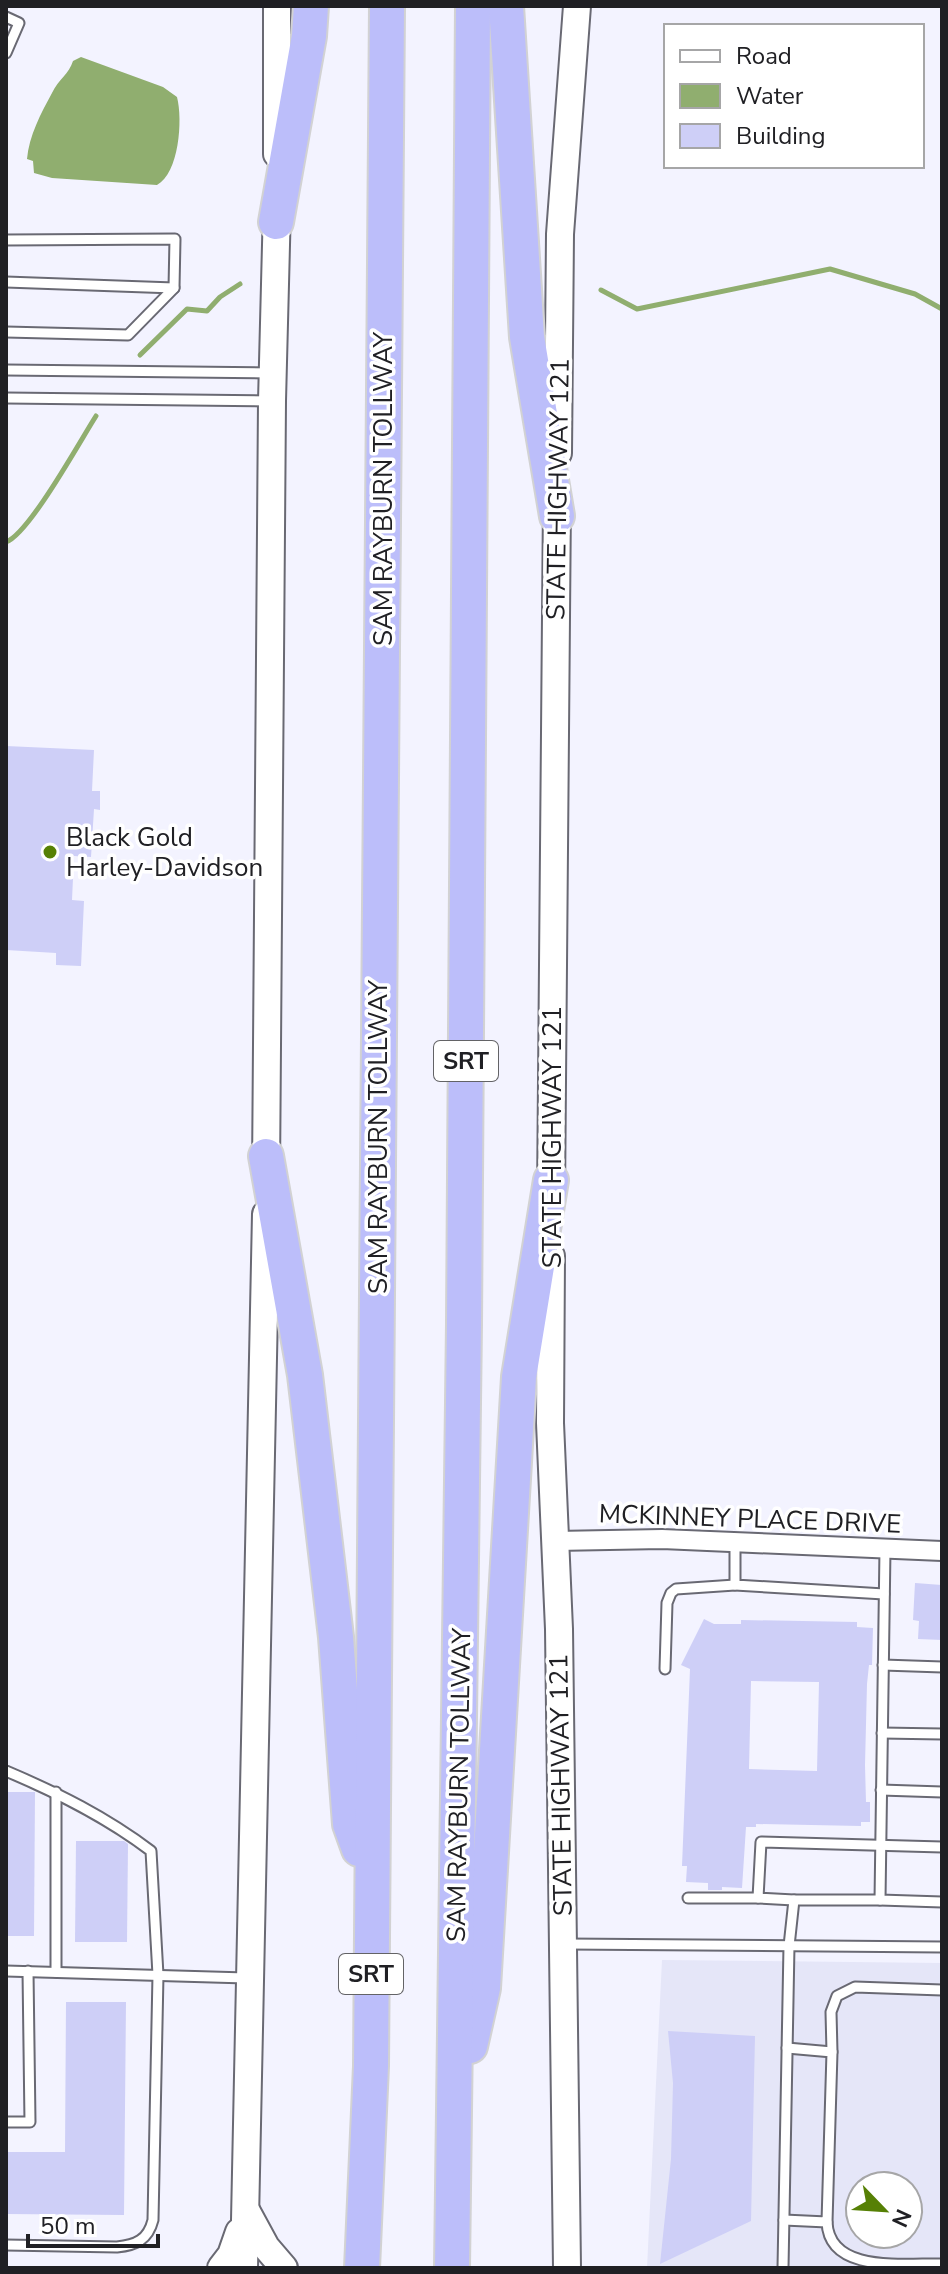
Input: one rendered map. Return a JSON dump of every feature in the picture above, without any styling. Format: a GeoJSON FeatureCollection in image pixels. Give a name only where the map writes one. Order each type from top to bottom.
{"type":"FeatureCollection","features":[{"type":"Feature","properties":{"kind":"highway"},"geometry":{"type":"LineString","coordinates":[[276,222],[309,36],[311,6]]}},
{"type":"Feature","properties":{"kind":"highway","name":"SAM RAYBURN TOLLWAY"},"geometry":{"type":"LineString","coordinates":[[362,2268],[371,2066],[387,6]]}},
{"type":"Feature","properties":{"kind":"highway","name":"SAM RAYBURN TOLLWAY"},"geometry":{"type":"LineString","coordinates":[[452,2268],[464,1355],[473,6]]}},
{"type":"Feature","properties":{"kind":"highway"},"geometry":{"type":"LineString","coordinates":[[506,6],[527,337],[557,516]]}},
{"type":"Feature","properties":{"kind":"highway"},"geometry":{"type":"LineString","coordinates":[[266,1156],[309,1405],[336,1637],[350,1824],[372,1883]]}},
{"type":"Feature","properties":{"kind":"highway"},"geometry":{"type":"LineString","coordinates":[[454,2116],[483,1988],[519,1377],[551,1180]]}},
{"type":"Feature","properties":{"kind":"main road"},"geometry":{"type":"LineString","coordinates":[[244,2268],[266,1156],[277,6]]}},
{"type":"Feature","properties":{"kind":"main road","name":"STATE HIGHWAY 121"},"geometry":{"type":"LineString","coordinates":[[566,2244],[556,1541],[550,1423],[551,1180],[560,234],[577,6]]}},
{"type":"Feature","properties":{"kind":"main road"},"geometry":{"type":"LineString","coordinates":[[221,2268],[231,2255],[245,2209]]}},
{"type":"Feature","properties":{"kind":"main road"},"geometry":{"type":"LineString","coordinates":[[245,2209],[266,2247],[284,2268]]}},
{"type":"Feature","properties":{"kind":"main road"},"geometry":{"type":"LineString","coordinates":[[553,2268],[566,2244],[583,2268]]}},
{"type":"Feature","properties":{"kind":"street","name":"MCKINNEY PLACE DRIVE"},"geometry":{"type":"LineString","coordinates":[[556,1541],[662,1539],[942,1551]]}},
{"type":"Feature","properties":{"kind":"lane"},"geometry":{"type":"LineString","coordinates":[[6,17],[19,23],[6,53]]}},
{"type":"Feature","properties":{"kind":"lane"},"geometry":{"type":"LineString","coordinates":[[6,240],[175,239],[174,288],[128,335],[6,332]]}},
{"type":"Feature","properties":{"kind":"lane"},"geometry":{"type":"LineString","coordinates":[[6,282],[174,288]]}},
{"type":"Feature","properties":{"kind":"lane"},"geometry":{"type":"LineString","coordinates":[[6,370],[273,373]]}},
{"type":"Feature","properties":{"kind":"lane"},"geometry":{"type":"LineString","coordinates":[[6,398],[272,401]]}},
{"type":"Feature","properties":{"kind":"lane"},"geometry":{"type":"LineString","coordinates":[[735,1542],[735,1585]]}},
{"type":"Feature","properties":{"kind":"lane"},"geometry":{"type":"LineString","coordinates":[[880,1900],[885,1549]]}},
{"type":"Feature","properties":{"kind":"lane"},"geometry":{"type":"LineString","coordinates":[[665,1669],[667,1603],[676,1589],[735,1585],[884,1594]]}},
{"type":"Feature","properties":{"kind":"lane"},"geometry":{"type":"LineString","coordinates":[[883,1665],[942,1667]]}},
{"type":"Feature","properties":{"kind":"lane"},"geometry":{"type":"LineString","coordinates":[[882,1733],[942,1734]]}},
{"type":"Feature","properties":{"kind":"lane"},"geometry":{"type":"LineString","coordinates":[[6,1771],[56,1792],[120,1827],[151,1851],[158,1975],[153,2220],[149,2231],[134,2245],[117,2247],[6,2245]]}},
{"type":"Feature","properties":{"kind":"lane"},"geometry":{"type":"LineString","coordinates":[[881,1790],[942,1792]]}},
{"type":"Feature","properties":{"kind":"lane"},"geometry":{"type":"LineString","coordinates":[[56,1792],[56,1972]]}},
{"type":"Feature","properties":{"kind":"lane"},"geometry":{"type":"LineString","coordinates":[[758,1898],[761,1842],[942,1847]]}},
{"type":"Feature","properties":{"kind":"lane"},"geometry":{"type":"LineString","coordinates":[[688,1898],[942,1902]]}},
{"type":"Feature","properties":{"kind":"lane"},"geometry":{"type":"LineString","coordinates":[[783,2268],[789,1946],[794,1900]]}},
{"type":"Feature","properties":{"kind":"lane"},"geometry":{"type":"LineString","coordinates":[[562,1944],[942,1947]]}},
{"type":"Feature","properties":{"kind":"lane"},"geometry":{"type":"LineString","coordinates":[[6,1971],[249,1978]]}},
{"type":"Feature","properties":{"kind":"lane"},"geometry":{"type":"LineString","coordinates":[[6,2122],[30,2122],[28,1971]]}},
{"type":"Feature","properties":{"kind":"lane"},"geometry":{"type":"LineString","coordinates":[[942,1990],[855,1987],[837,1996],[831,2012],[827,2222],[828,2237],[838,2251],[850,2258],[868,2262],[942,2264]]}},
{"type":"Feature","properties":{"kind":"lane"},"geometry":{"type":"LineString","coordinates":[[787,2048],[832,2052]]}},
{"type":"Feature","properties":{"kind":"lane"},"geometry":{"type":"LineString","coordinates":[[784,2220],[827,2222]]}},
{"type":"Feature","properties":{"kind":"shaded area"},"geometry":{"type":"Polygon","coordinates":[[[662,1960],[942,1963],[942,2268],[647,2268],[662,1960]]]}},
{"type":"Feature","properties":{"kind":"water"},"geometry":{"type":"Polygon","coordinates":[[[81,57],[163,87],[177,97],[180,119],[178,145],[170,169],[157,185],[52,178],[34,173],[33,161],[27,159],[36,125],[54,88],[73,61],[81,57]]]}},
{"type":"Feature","properties":{"kind":"building"},"geometry":{"type":"Polygon","coordinates":[[[6,746],[94,750],[92,791],[100,791],[100,810],[94,809],[91,857],[74,856],[72,900],[84,901],[81,966],[56,965],[56,953],[6,950],[6,746]]]}},
{"type":"Feature","properties":{"kind":"building"},"geometry":{"type":"Polygon","coordinates":[[[915,1583],[942,1585],[942,1640],[918,1639],[919,1621],[913,1620],[915,1583]]]}},
{"type":"Feature","properties":{"kind":"building"},"geometry":{"type":"Polygon","coordinates":[[[704,1619],[714,1624],[741,1624],[741,1620],[857,1622],[857,1627],[873,1628],[872,1665],[869,1665],[867,1684],[865,1765],[870,1822],[861,1822],[861,1826],[756,1824],[756,1827],[746,1827],[742,1888],[708,1890],[708,1883],[686,1882],[687,1866],[682,1866],[690,1669],[681,1665],[704,1619]],[[751,1681],[749,1769],[817,1771],[819,1682],[751,1681]]]}},
{"type":"Feature","properties":{"kind":"building"},"geometry":{"type":"Polygon","coordinates":[[[6,1792],[35,1792],[34,1936],[6,1936],[6,1792]]]}},
{"type":"Feature","properties":{"kind":"building"},"geometry":{"type":"Polygon","coordinates":[[[76,1841],[124,1841],[128,1844],[127,1942],[75,1942],[76,1841]]]}},
{"type":"Feature","properties":{"kind":"building"},"geometry":{"type":"Polygon","coordinates":[[[66,2002],[126,2002],[124,2215],[6,2214],[6,2152],[65,2152],[66,2002]]]}},
{"type":"Feature","properties":{"kind":"building"},"geometry":{"type":"Polygon","coordinates":[[[668,2031],[755,2036],[751,2221],[660,2264],[671,2159],[673,2083],[668,2031]]]}},
{"type":"Feature","properties":{"kind":"waterway"},"geometry":{"type":"LineString","coordinates":[[601,290],[637,309],[830,269],[915,294],[942,309]]}},
{"type":"Feature","properties":{"kind":"waterway"},"geometry":{"type":"LineString","coordinates":[[140,355],[187,309],[207,311],[220,297],[240,284]]}},
{"type":"Feature","properties":{"kind":"waterway"},"geometry":{"type":"LineString","coordinates":[[6,542],[28,522],[96,416]]}},
{"type":"Feature","properties":{"kind":"place","name":"Black Gold Harley-Davidson"},"geometry":{"type":"Point","coordinates":[50,852]}}]}
